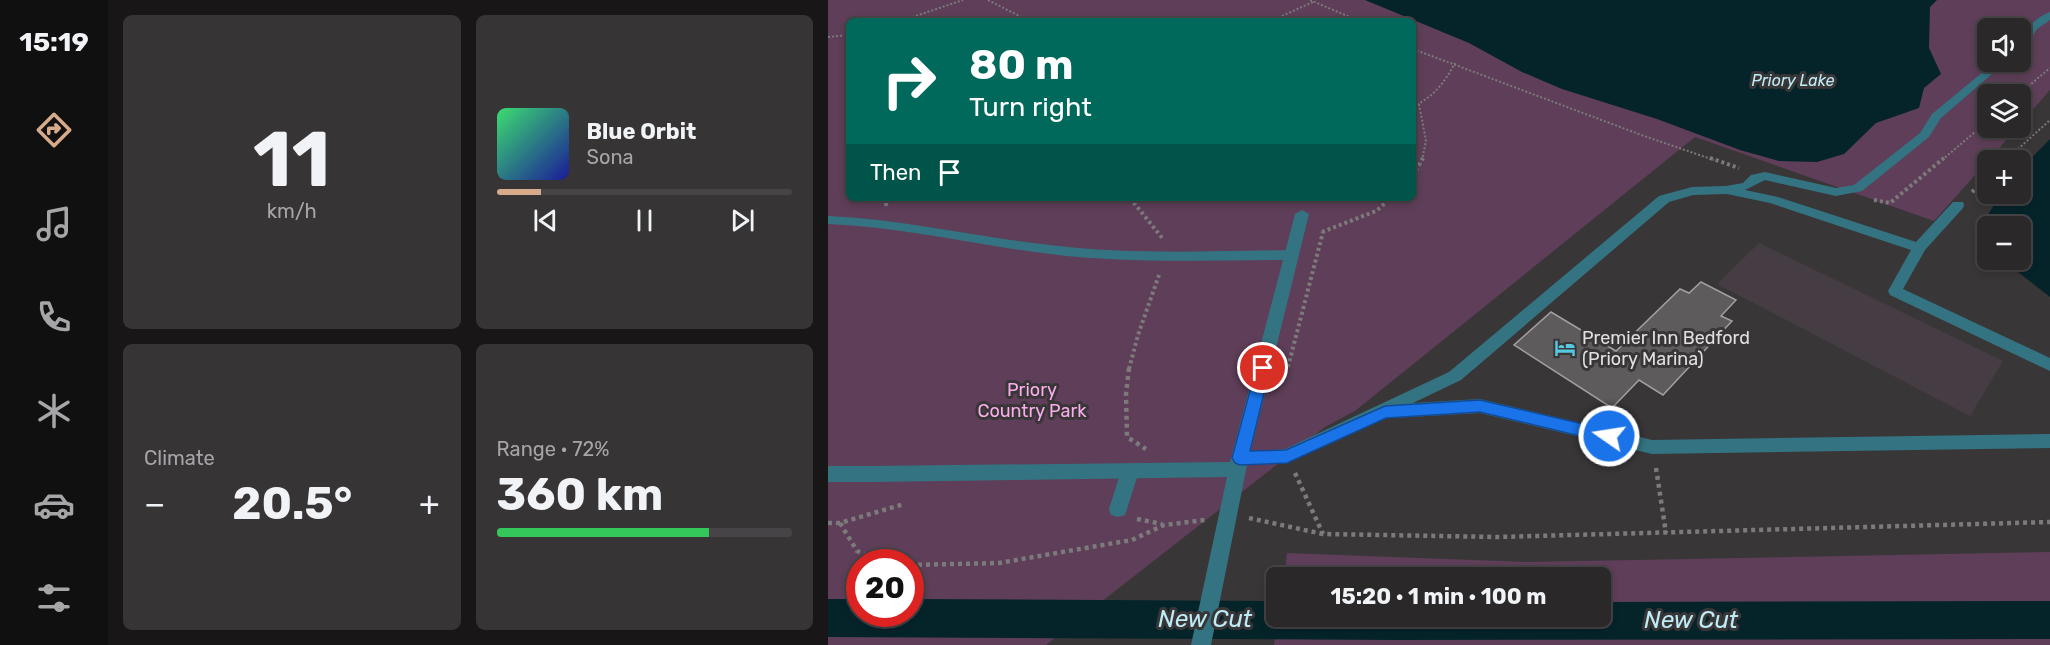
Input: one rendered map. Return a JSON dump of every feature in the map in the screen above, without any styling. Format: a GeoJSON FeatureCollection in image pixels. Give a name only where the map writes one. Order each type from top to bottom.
{"type":"FeatureCollection","features":[{"type":"Feature","properties":{"kind":"street"},"geometry":{"type":"LineString","coordinates":[[2031,31],[2050,15]]}},
{"type":"Feature","properties":{"kind":"street"},"geometry":{"type":"LineString","coordinates":[[828,474],[1130,471],[1239,464],[1287,456],[1385,412],[1455,376],[1664,200],[1692,191],[1727,190],[1747,186],[1755,178],[1765,176],[1836,192],[1858,188],[1925,135],[1936,116],[1989,72]]}},
{"type":"Feature","properties":{"kind":"street"},"geometry":{"type":"LineString","coordinates":[[1727,190],[1773,200],[1918,248]]}},
{"type":"Feature","properties":{"kind":"street"},"geometry":{"type":"LineString","coordinates":[[1958,205],[1918,248],[1895,291],[2050,365]]}},
{"type":"Feature","properties":{"kind":"street"},"geometry":{"type":"LineString","coordinates":[[1201,645],[1239,464],[1302,214]]}},
{"type":"Feature","properties":{"kind":"street"},"geometry":{"type":"LineString","coordinates":[[828,220],[875,222],[1051,250],[1166,256],[1292,249]]}},
{"type":"Feature","properties":{"kind":"street"},"geometry":{"type":"LineString","coordinates":[[1385,412],[1480,406],[1652,447],[2050,441]]}},
{"type":"Feature","properties":{"kind":"street"},"geometry":{"type":"LineString","coordinates":[[1118,509],[1130,471]]}},
{"type":"Feature","properties":{"kind":"path"},"geometry":{"type":"LineString","coordinates":[[911,18],[963,0]]}},
{"type":"Feature","properties":{"kind":"path"},"geometry":{"type":"LineString","coordinates":[[988,0],[1023,18]]}},
{"type":"Feature","properties":{"kind":"path"},"geometry":{"type":"LineString","coordinates":[[1310,0],[1352,18]]}},
{"type":"Feature","properties":{"kind":"path"},"geometry":{"type":"LineString","coordinates":[[1278,18],[1313,2]]}},
{"type":"Feature","properties":{"kind":"path"},"geometry":{"type":"LineString","coordinates":[[828,37],[846,35]]}},
{"type":"Feature","properties":{"kind":"path"},"geometry":{"type":"LineString","coordinates":[[1416,51],[1455,63],[1644,136],[1765,176]]}},
{"type":"Feature","properties":{"kind":"path"},"geometry":{"type":"LineString","coordinates":[[1416,105],[1444,84],[1455,63]]}},
{"type":"Feature","properties":{"kind":"path"},"geometry":{"type":"LineString","coordinates":[[2031,84],[2050,68]]}},
{"type":"Feature","properties":{"kind":"path"},"geometry":{"type":"LineString","coordinates":[[1416,172],[1422,164],[1427,139],[1419,104]]}},
{"type":"Feature","properties":{"kind":"path"},"geometry":{"type":"LineString","coordinates":[[2017,150],[2050,120]]}},
{"type":"Feature","properties":{"kind":"path"},"geometry":{"type":"LineString","coordinates":[[1890,203],[1977,130]]}},
{"type":"Feature","properties":{"kind":"path"},"geometry":{"type":"LineString","coordinates":[[1133,201],[1162,235],[1166,256],[1133,343],[1123,407],[1127,437],[1146,449],[1161,469]]}},
{"type":"Feature","properties":{"kind":"path"},"geometry":{"type":"LineString","coordinates":[[1292,249],[1323,232],[1376,211],[1388,201]]}},
{"type":"Feature","properties":{"kind":"path"},"geometry":{"type":"LineString","coordinates":[[1288,369],[1323,232]]}},
{"type":"Feature","properties":{"kind":"path"},"geometry":{"type":"LineString","coordinates":[[1652,447],[1666,533]]}},
{"type":"Feature","properties":{"kind":"path"},"geometry":{"type":"LineString","coordinates":[[1287,456],[1323,534]]}},
{"type":"Feature","properties":{"kind":"path"},"geometry":{"type":"LineString","coordinates":[[828,523],[840,523],[904,504]]}},
{"type":"Feature","properties":{"kind":"path"},"geometry":{"type":"LineString","coordinates":[[924,565],[999,563],[1132,540],[1164,525],[1226,523],[1250,518],[1323,534],[1498,537],[2050,522]]}},
{"type":"Feature","properties":{"kind":"path"},"geometry":{"type":"LineString","coordinates":[[840,523],[856,549]]}},
{"type":"Feature","properties":{"kind":"shaded area"},"geometry":{"type":"Polygon","coordinates":[[[1759,243],[2003,361],[1970,416],[1717,284],[1759,243]]]}},
{"type":"Feature","properties":{"kind":"green space","name":"Priory Country Park"},"geometry":{"type":"Polygon","coordinates":[[[828,0],[2050,0],[2050,90],[2031,112],[2031,84],[1977,84],[1977,138],[2008,138],[1997,150],[1977,150],[1977,173],[1934,221],[1695,137],[1355,411],[1325,427],[1046,645],[828,645],[828,0]]]}},
{"type":"Feature","properties":{"kind":"green space"},"geometry":{"type":"Polygon","coordinates":[[[2050,552],[2050,645],[1274,645],[1277,627],[1611,627],[1611,567],[1285,567],[1287,553],[1528,562],[2050,552]]]}},
{"type":"Feature","properties":{"kind":"water","name":"Priory Lake"},"geometry":{"type":"Polygon","coordinates":[[[1365,0],[1937,0],[1930,7],[1929,48],[1941,74],[1924,88],[1919,108],[1876,123],[1844,154],[1817,162],[1779,161],[1740,150],[1657,119],[1562,89],[1522,72],[1469,43],[1416,21],[1416,18],[1409,18],[1365,0]]]}},
{"type":"Feature","properties":{"kind":"water"},"geometry":{"type":"Polygon","coordinates":[[[2050,139],[2050,297],[2016,270],[2031,270],[2031,216],[1987,216],[1995,204],[2031,204],[2031,159],[2050,139]]]}},
{"type":"Feature","properties":{"kind":"building","name":"Premier Inn Bedford (Priory Marina)"},"geometry":{"type":"Polygon","coordinates":[[[1701,282],[1736,300],[1721,316],[1732,321],[1663,395],[1639,380],[1612,408],[1514,345],[1551,312],[1616,351],[1680,289],[1689,293],[1701,282]]]}},
{"type":"Feature","properties":{"kind":"waterway","name":"New Cut"},"geometry":{"type":"LineString","coordinates":[[828,618],[1396,621],[2050,620]]}},
{"type":"Feature","properties":{"kind":"place","name":"Premier Inn Bedford (Priory Marina)"},"geometry":{"type":"Point","coordinates":[1565,348]}},
{"type":"Feature","properties":{"kind":"route"},"geometry":{"type":"LineString","coordinates":[[1263,368],[1240,458],[1287,456],[1385,412],[1480,406],[1609,436]]}}]}
